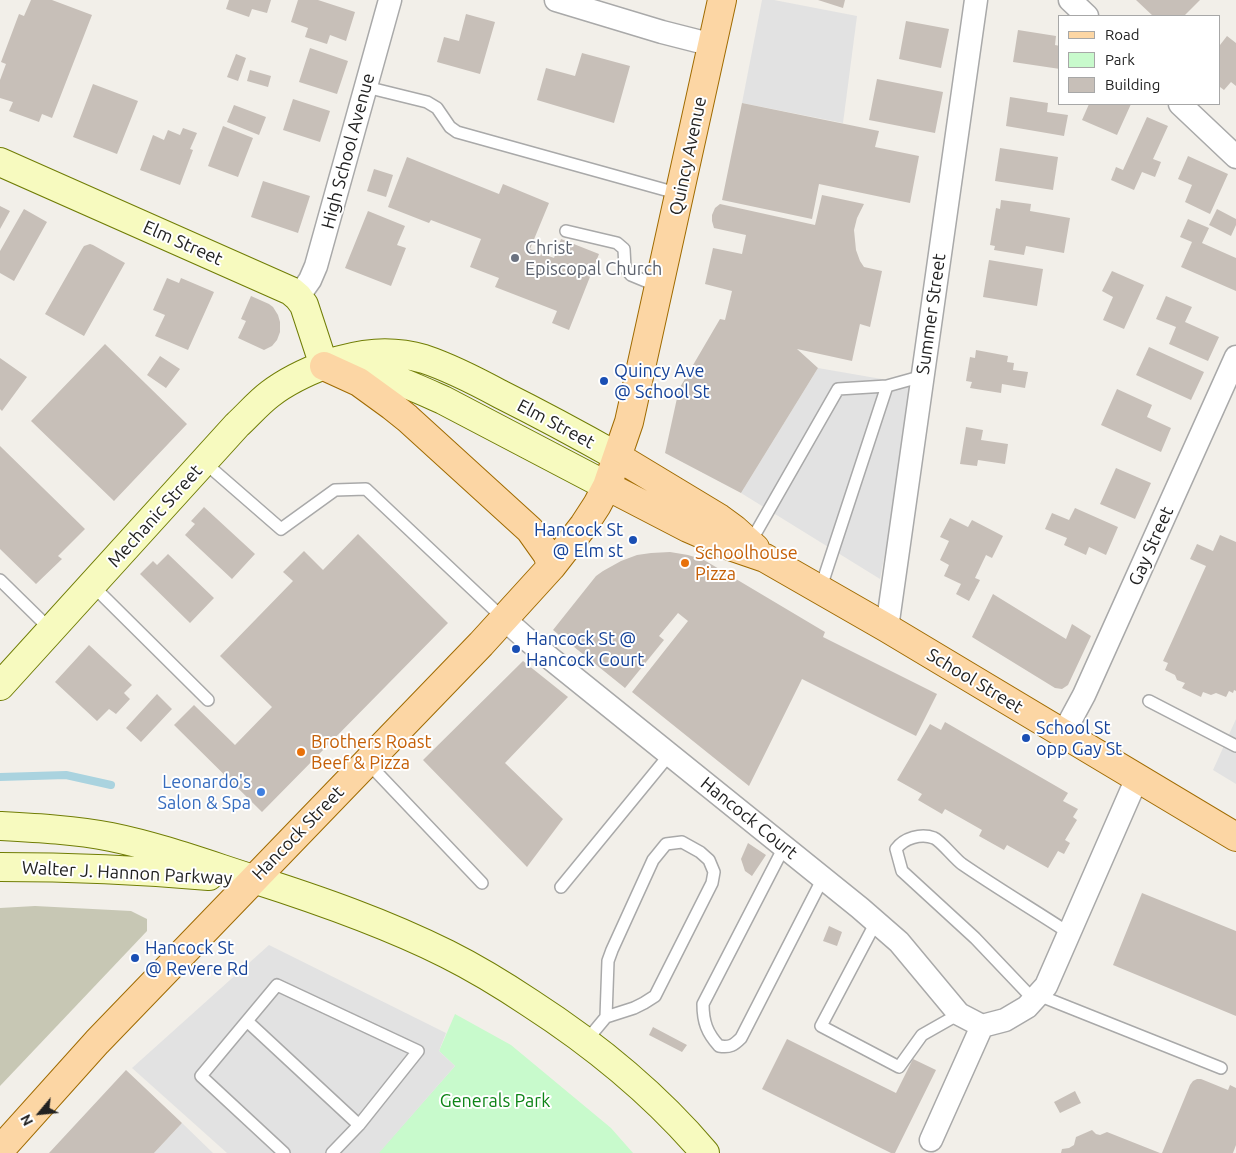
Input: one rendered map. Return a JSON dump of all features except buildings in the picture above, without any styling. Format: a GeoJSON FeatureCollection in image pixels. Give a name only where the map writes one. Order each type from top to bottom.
{"type":"FeatureCollection","features":[{"type":"Feature","properties":{"kind":"main road","name":"Quincy Avenue"},"geometry":{"type":"LineString","coordinates":[[607,486],[629,422],[722,0]]}},
{"type":"Feature","properties":{"kind":"main road"},"geometry":{"type":"LineString","coordinates":[[324,366],[359,382],[407,418],[530,530],[547,554],[552,566]]}},
{"type":"Feature","properties":{"kind":"main road","name":"School Street"},"geometry":{"type":"LineString","coordinates":[[618,457],[719,518],[758,550],[820,590],[887,628],[1236,837]]}},
{"type":"Feature","properties":{"kind":"main road","name":"School Street"},"geometry":{"type":"LineString","coordinates":[[607,486],[688,528],[727,544],[758,550]]}},
{"type":"Feature","properties":{"kind":"main road","name":"Hancock Street"},"geometry":{"type":"LineString","coordinates":[[0,1150],[97,1042],[504,619],[552,566],[584,525],[607,486]]}},
{"type":"Feature","properties":{"kind":"street"},"geometry":{"type":"LineString","coordinates":[[556,0],[662,32],[713,45]]}},
{"type":"Feature","properties":{"kind":"street","name":"Summer Street"},"geometry":{"type":"LineString","coordinates":[[887,628],[976,0]]}},
{"type":"Feature","properties":{"kind":"street"},"geometry":{"type":"LineString","coordinates":[[1070,0],[1086,15]]}},
{"type":"Feature","properties":{"kind":"street","name":"High School Avenue"},"geometry":{"type":"LineString","coordinates":[[298,297],[305,289],[316,266],[366,87],[385,2]]}},
{"type":"Feature","properties":{"kind":"street"},"geometry":{"type":"LineString","coordinates":[[1181,105],[1236,157]]}},
{"type":"Feature","properties":{"kind":"street","name":"Elm Street"},"geometry":{"type":"LineString","coordinates":[[0,162],[283,287],[298,297]]}},
{"type":"Feature","properties":{"kind":"street"},"geometry":{"type":"LineString","coordinates":[[298,297],[308,314],[324,366]]}},
{"type":"Feature","properties":{"kind":"street","name":"Elm Street"},"geometry":{"type":"LineString","coordinates":[[324,366],[370,353],[386,353],[423,359],[485,386],[618,457]]}},
{"type":"Feature","properties":{"kind":"street","name":"Gay Street"},"geometry":{"type":"LineString","coordinates":[[1063,734],[1084,695],[1236,357]]}},
{"type":"Feature","properties":{"kind":"street","name":"Elm Street"},"geometry":{"type":"LineString","coordinates":[[324,366],[354,368],[401,382],[423,391],[607,486]]}},
{"type":"Feature","properties":{"kind":"street","name":"Mechanic Street"},"geometry":{"type":"LineString","coordinates":[[0,686],[237,425],[269,395],[284,384],[311,370],[324,366]]}},
{"type":"Feature","properties":{"kind":"street","name":"Hancock Court"},"geometry":{"type":"LineString","coordinates":[[504,619],[876,922],[899,942],[959,1014],[982,1026]]}},
{"type":"Feature","properties":{"kind":"street"},"geometry":{"type":"LineString","coordinates":[[931,1140],[982,1026],[1005,1020],[1027,1007],[1046,986],[1137,778]]}},
{"type":"Feature","properties":{"kind":"street","name":"Walter J. Hannon Parkway"},"geometry":{"type":"LineString","coordinates":[[0,826],[85,832],[161,849],[307,896],[381,924],[447,954],[508,988],[586,1041],[644,1089],[705,1153]]}},
{"type":"Feature","properties":{"kind":"street","name":"Walter J. Hannon Parkway"},"geometry":{"type":"LineString","coordinates":[[0,868],[37,867],[140,871],[253,879]]}},
{"type":"Feature","properties":{"kind":"lane"},"geometry":{"type":"LineString","coordinates":[[366,87],[427,102],[436,108],[450,127],[457,132],[680,194]]}},
{"type":"Feature","properties":{"kind":"lane"},"geometry":{"type":"LineString","coordinates":[[566,231],[617,243],[624,249],[625,268],[631,275],[660,286]]}},
{"type":"Feature","properties":{"kind":"lane"},"geometry":{"type":"LineString","coordinates":[[758,550],[838,389],[887,386],[923,376]]}},
{"type":"Feature","properties":{"kind":"lane"},"geometry":{"type":"LineString","coordinates":[[820,590],[887,386]]}},
{"type":"Feature","properties":{"kind":"lane"},"geometry":{"type":"LineString","coordinates":[[204,462],[281,529],[335,490],[366,489],[504,619]]}},
{"type":"Feature","properties":{"kind":"lane"},"geometry":{"type":"LineString","coordinates":[[0,580],[51,630]]}},
{"type":"Feature","properties":{"kind":"lane"},"geometry":{"type":"LineString","coordinates":[[92,585],[208,700]]}},
{"type":"Feature","properties":{"kind":"lane"},"geometry":{"type":"LineString","coordinates":[[1149,701],[1236,746]]}},
{"type":"Feature","properties":{"kind":"lane"},"geometry":{"type":"LineString","coordinates":[[561,887],[670,754]]}},
{"type":"Feature","properties":{"kind":"lane"},"geometry":{"type":"LineString","coordinates":[[367,762],[482,883]]}},
{"type":"Feature","properties":{"kind":"lane"},"geometry":{"type":"LineString","coordinates":[[1069,934],[955,859],[936,839],[928,836],[916,836],[905,840],[896,849],[902,871],[1036,997],[1221,1068]]}},
{"type":"Feature","properties":{"kind":"lane"},"geometry":{"type":"LineString","coordinates":[[586,1041],[606,1016],[634,1008],[655,996],[712,883],[714,872],[709,860],[700,852],[682,842],[666,844],[653,860],[612,950],[608,961],[606,1016]]}},
{"type":"Feature","properties":{"kind":"lane"},"geometry":{"type":"LineString","coordinates":[[784,847],[703,1004],[706,1028],[719,1046],[727,1047],[735,1044],[741,1038],[823,878]]}},
{"type":"Feature","properties":{"kind":"lane"},"geometry":{"type":"LineString","coordinates":[[876,922],[821,1026],[900,1067],[922,1035],[959,1014]]}},
{"type":"Feature","properties":{"kind":"lane"},"geometry":{"type":"LineString","coordinates":[[284,1153],[200,1076],[277,985],[418,1052],[359,1125],[332,1153]]}},
{"type":"Feature","properties":{"kind":"lane"},"geometry":{"type":"LineString","coordinates":[[247,1021],[359,1125]]}},
{"type":"Feature","properties":{"kind":"shaded area"},"geometry":{"type":"Polygon","coordinates":[[[762,0],[774,0],[857,16],[843,123],[742,103],[762,0]]]}},
{"type":"Feature","properties":{"kind":"shaded area"},"geometry":{"type":"Polygon","coordinates":[[[818,368],[893,381],[916,389],[880,579],[741,493],[818,368]]]}},
{"type":"Feature","properties":{"kind":"shaded area"},"geometry":{"type":"Polygon","coordinates":[[[1236,719],[1236,784],[1213,770],[1236,719]]]}},
{"type":"Feature","properties":{"kind":"shaded area"},"geometry":{"type":"Polygon","coordinates":[[[35,906],[131,911],[147,919],[147,931],[0,1086],[0,908],[35,906]]]}},
{"type":"Feature","properties":{"kind":"shaded area"},"geometry":{"type":"Polygon","coordinates":[[[269,945],[446,1033],[439,1051],[455,1066],[379,1153],[227,1153],[132,1068],[269,945]]]}},
{"type":"Feature","properties":{"kind":"shaded area"},"geometry":{"type":"Polygon","coordinates":[[[182,1123],[213,1153],[154,1153],[182,1123]]]}},
{"type":"Feature","properties":{"kind":"green space","name":"Generals Park"},"geometry":{"type":"Polygon","coordinates":[[[455,1014],[511,1045],[611,1128],[633,1153],[378,1153],[455,1066],[439,1051],[455,1014]]]}},
{"type":"Feature","properties":{"kind":"waterway"},"geometry":{"type":"LineString","coordinates":[[0,777],[66,775],[111,785]]}},
{"type":"Feature","properties":{"kind":"place","name":"Christ Episcopal Church"},"geometry":{"type":"Point","coordinates":[515,258]}},
{"type":"Feature","properties":{"kind":"place","name":"Quincy Ave @ School St"},"geometry":{"type":"Point","coordinates":[604,381]}},
{"type":"Feature","properties":{"kind":"place","name":"Hancock St @ Elm st"},"geometry":{"type":"Point","coordinates":[633,540]}},
{"type":"Feature","properties":{"kind":"place","name":"Schoolhouse Pizza"},"geometry":{"type":"Point","coordinates":[685,563]}},
{"type":"Feature","properties":{"kind":"place","name":"Hancock St @ Hancock Court"},"geometry":{"type":"Point","coordinates":[516,649]}},
{"type":"Feature","properties":{"kind":"place","name":"School St opp Gay St"},"geometry":{"type":"Point","coordinates":[1026,738]}},
{"type":"Feature","properties":{"kind":"place","name":"Brothers Roast Beef & Pizza"},"geometry":{"type":"Point","coordinates":[301,752]}},
{"type":"Feature","properties":{"kind":"place","name":"Leonardo's Salon & Spa"},"geometry":{"type":"Point","coordinates":[261,792]}},
{"type":"Feature","properties":{"kind":"place","name":"Hancock St @ Revere Rd"},"geometry":{"type":"Point","coordinates":[135,958]}}]}
